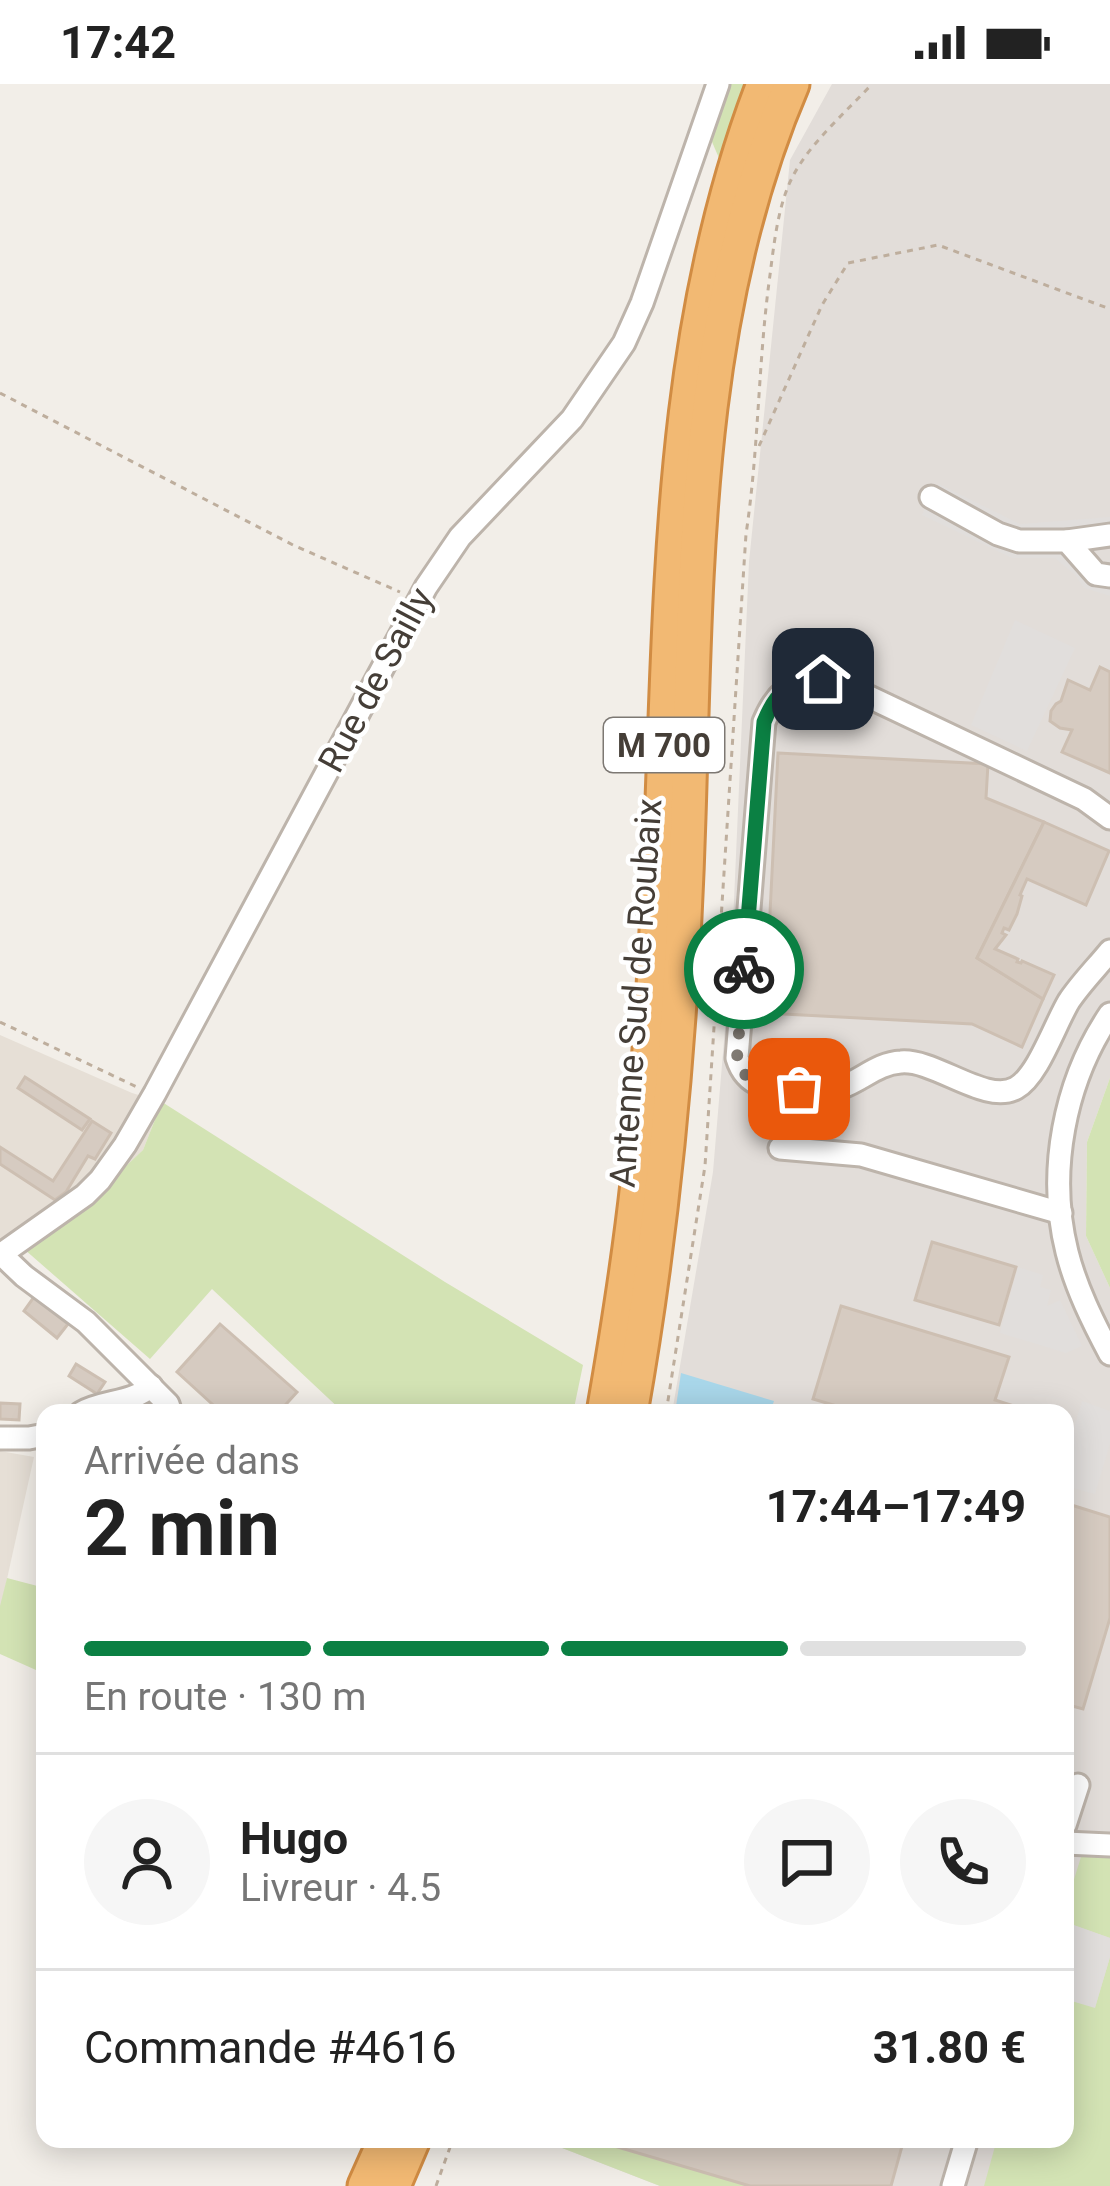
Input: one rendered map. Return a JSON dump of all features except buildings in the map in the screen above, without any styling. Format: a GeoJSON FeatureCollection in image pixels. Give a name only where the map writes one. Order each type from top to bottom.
{"type":"FeatureCollection","features":[{"type":"Feature","properties":{"kind":"highway","name":"Antenne Sud de Roubaix"},"geometry":{"type":"LineString","coordinates":[[605,1404],[634,1222],[650,1042],[669,604],[688,384],[721,218],[764,84]]}},
{"type":"Feature","properties":{"kind":"highway","name":"Antenne Sud de Roubaix"},"geometry":{"type":"LineString","coordinates":[[630,1404],[655,1251],[670,1112],[688,820],[696,577],[709,418],[742,235],[792,84]]}},
{"type":"Feature","properties":{"kind":"highway"},"geometry":{"type":"LineString","coordinates":[[365,2186],[382,2148]]}},
{"type":"Feature","properties":{"kind":"highway"},"geometry":{"type":"LineString","coordinates":[[393,2186],[409,2148]]}},
{"type":"Feature","properties":{"kind":"highway"},"geometry":{"type":"LineString","coordinates":[[419,2186],[429,2148]]}},
{"type":"Feature","properties":{"kind":"street","name":"Rue de Sailly"},"geometry":{"type":"LineString","coordinates":[[1,1254],[85,1195],[125,1145],[418,600],[460,537],[562,431],[617,356],[642,303],[718,84]]}},
{"type":"Feature","properties":{"kind":"street"},"geometry":{"type":"LineString","coordinates":[[931,497],[1018,541],[1110,535]]}},
{"type":"Feature","properties":{"kind":"street"},"geometry":{"type":"LineString","coordinates":[[1067,541],[1096,574],[1110,576]]}},
{"type":"Feature","properties":{"kind":"street"},"geometry":{"type":"LineString","coordinates":[[1109,954],[1069,1002],[1029,1076],[1004,1092],[907,1061],[882,1066],[830,1090],[768,1089],[747,1077],[737,1058],[764,722],[782,691],[823,679],[846,686],[1084,799],[1110,818]]}},
{"type":"Feature","properties":{"kind":"street"},"geometry":{"type":"LineString","coordinates":[[1110,1014],[1083,1060],[1066,1112],[1060,1161],[1066,1251],[1110,1354]]}},
{"type":"Feature","properties":{"kind":"street"},"geometry":{"type":"LineString","coordinates":[[780,1148],[861,1155],[1060,1214]]}},
{"type":"Feature","properties":{"kind":"street"},"geometry":{"type":"LineString","coordinates":[[1,1254],[86,1322],[168,1404]]}},
{"type":"Feature","properties":{"kind":"street"},"geometry":{"type":"LineString","coordinates":[[101,1404],[139,1397],[151,1386]]}},
{"type":"Feature","properties":{"kind":"street"},"geometry":{"type":"LineString","coordinates":[[0,1438],[36,1437]]}},
{"type":"Feature","properties":{"kind":"street"},"geometry":{"type":"LineString","coordinates":[[1074,1797],[1078,1785]]}},
{"type":"Feature","properties":{"kind":"street"},"geometry":{"type":"LineString","coordinates":[[1074,1843],[1110,1845]]}},
{"type":"Feature","properties":{"kind":"street"},"geometry":{"type":"LineString","coordinates":[[952,2186],[964,2148]]}},
{"type":"Feature","properties":{"kind":"path"},"geometry":{"type":"LineString","coordinates":[[667,1404],[705,1166],[746,534],[773,249],[791,178],[872,84]]}},
{"type":"Feature","properties":{"kind":"path"},"geometry":{"type":"LineString","coordinates":[[756,454],[822,305],[848,263],[938,244],[1110,309]]}},
{"type":"Feature","properties":{"kind":"path"},"geometry":{"type":"LineString","coordinates":[[0,393],[293,544],[418,600]]}},
{"type":"Feature","properties":{"kind":"path"},"geometry":{"type":"LineString","coordinates":[[0,1022],[154,1094]]}},
{"type":"Feature","properties":{"kind":"path"},"geometry":{"type":"LineString","coordinates":[[436,2186],[451,2148]]}},
{"type":"Feature","properties":{"kind":"shaded area"},"geometry":{"type":"Polygon","coordinates":[[[832,84],[1110,84],[1110,1078],[1087,1142],[1086,1236],[1110,1288],[1110,2186],[660,2186],[562,2148],[1074,2148],[1074,1404],[674,1404],[713,1172],[732,945],[749,562],[790,160],[832,84]]]}},
{"type":"Feature","properties":{"kind":"shaded area"},"geometry":{"type":"Polygon","coordinates":[[[939,484],[1020,524],[1110,517],[1110,530],[1017,535],[932,492],[939,484]]]}},
{"type":"Feature","properties":{"kind":"shaded area"},"geometry":{"type":"Polygon","coordinates":[[[927,503],[1063,549],[1110,583],[1110,596],[1084,588],[1055,558],[1012,558],[922,515],[927,503]]]}},
{"type":"Feature","properties":{"kind":"shaded area"},"geometry":{"type":"Polygon","coordinates":[[[1015,620],[1075,648],[1027,751],[971,725],[1015,620]]]}},
{"type":"Feature","properties":{"kind":"shaded area"},"geometry":{"type":"Polygon","coordinates":[[[0,1035],[162,1102],[143,1150],[78,1212],[0,1268],[0,1035]]]}},
{"type":"Feature","properties":{"kind":"shaded area"},"geometry":{"type":"Polygon","coordinates":[[[1018,1267],[1043,1275],[1040,1287],[1051,1290],[1047,1306],[1060,1300],[1082,1346],[1066,1353],[1000,1333],[1018,1267]]]}},
{"type":"Feature","properties":{"kind":"shaded area"},"geometry":{"type":"Polygon","coordinates":[[[1082,1401],[1110,1411],[1110,1444],[1095,1494],[1074,1488],[1074,1428],[1082,1401]]]}},
{"type":"Feature","properties":{"kind":"shaded area"},"geometry":{"type":"Polygon","coordinates":[[[0,1451],[34,1457],[1,1606],[0,1606],[0,1451]]]}},
{"type":"Feature","properties":{"kind":"shaded area"},"geometry":{"type":"Polygon","coordinates":[[[1074,1925],[1110,1938],[1110,1957],[1095,2008],[1074,2002],[1074,1925]]]}},
{"type":"Feature","properties":{"kind":"green space"},"geometry":{"type":"Polygon","coordinates":[[[730,84],[752,84],[719,158],[709,135],[730,84]]]}},
{"type":"Feature","properties":{"kind":"green space"},"geometry":{"type":"Polygon","coordinates":[[[1110,1078],[1110,1288],[1086,1236],[1087,1142],[1110,1078]]]}},
{"type":"Feature","properties":{"kind":"green space"},"geometry":{"type":"Polygon","coordinates":[[[162,1102],[583,1365],[575,1404],[334,1404],[212,1289],[150,1359],[24,1249],[77,1212],[143,1150],[162,1102]]]}},
{"type":"Feature","properties":{"kind":"green space"},"geometry":{"type":"Polygon","coordinates":[[[7,1578],[36,1586],[36,1670],[0,1654],[0,1606],[7,1578]]]}},
{"type":"Feature","properties":{"kind":"green space"},"geometry":{"type":"Polygon","coordinates":[[[1081,1857],[1110,1857],[1110,1938],[1074,1925],[1074,1879],[1081,1857]]]}},
{"type":"Feature","properties":{"kind":"green space"},"geometry":{"type":"Polygon","coordinates":[[[1110,1957],[1110,2186],[984,2186],[995,2148],[1074,2148],[1074,2001],[1095,2007],[1110,1957]]]}},
{"type":"Feature","properties":{"kind":"green space"},"geometry":{"type":"Polygon","coordinates":[[[562,2148],[642,2148],[751,2186],[660,2186],[562,2148]]]}},
{"type":"Feature","properties":{"kind":"water"},"geometry":{"type":"Polygon","coordinates":[[[681,1373],[774,1401],[773,1404],[676,1404],[681,1373]]]}},
{"type":"Feature","properties":{"kind":"way so far"},"geometry":{"type":"LineString","coordinates":[[744,969],[737,1058],[741,1070],[768,1089],[799,1089]]}},
{"type":"Feature","properties":{"kind":"route"},"geometry":{"type":"LineString","coordinates":[[744,969],[764,722],[782,691],[823,679]]}}]}
